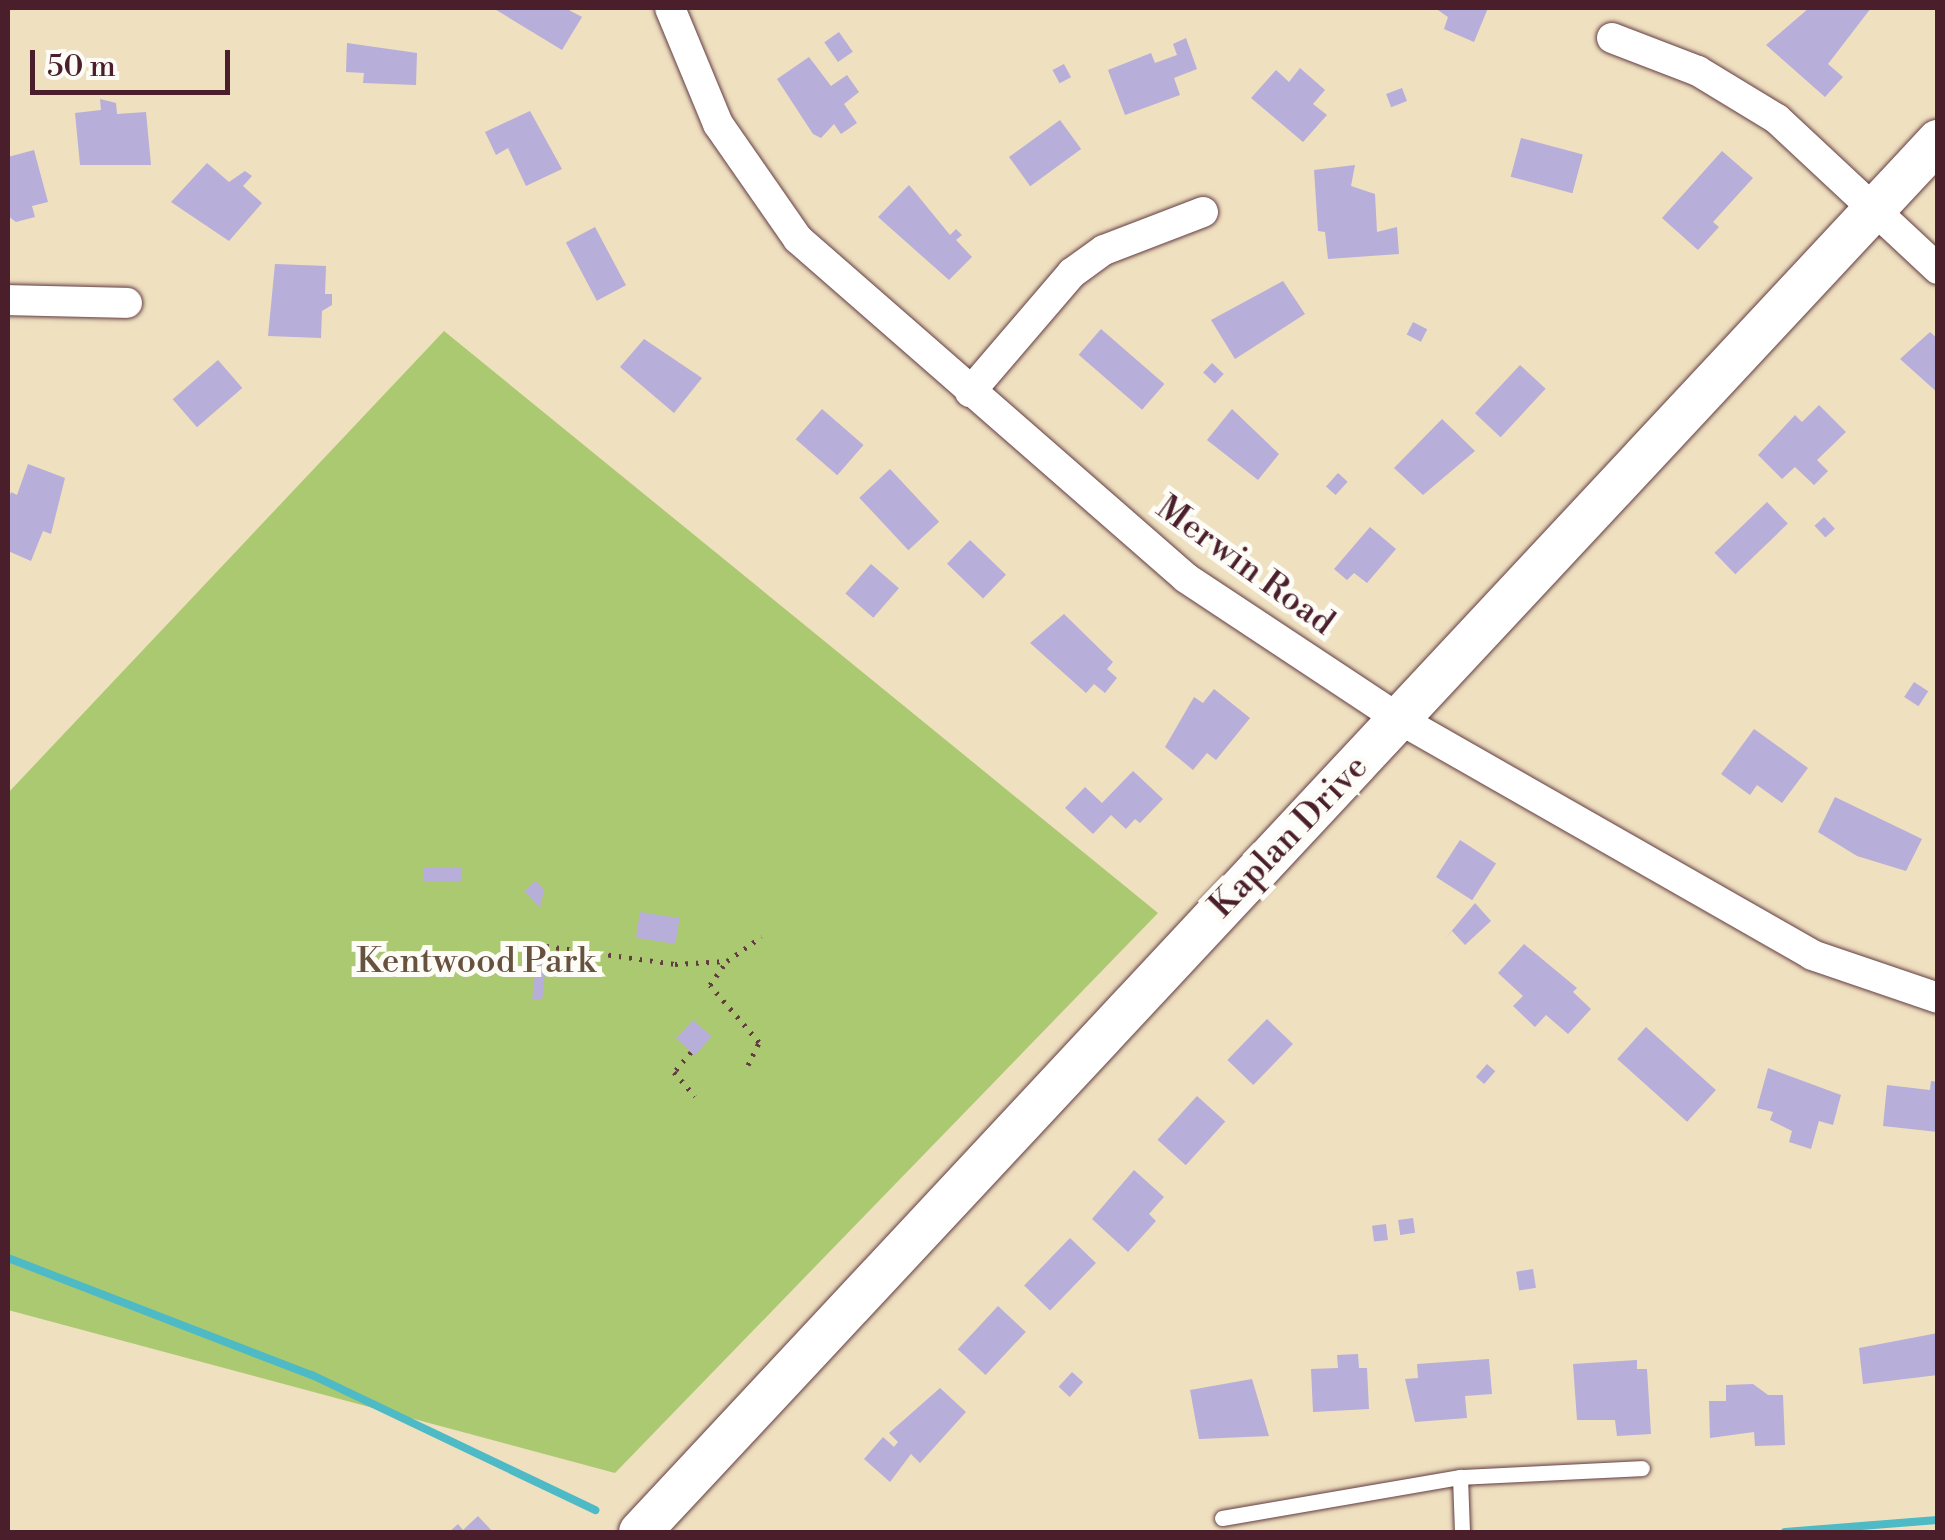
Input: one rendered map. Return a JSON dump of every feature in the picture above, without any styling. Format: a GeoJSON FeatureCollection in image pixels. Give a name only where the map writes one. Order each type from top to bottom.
{"type":"FeatureCollection","features":[{"type":"Feature","properties":{"kind":"street","name":"Merwin Road"},"geometry":{"type":"LineString","coordinates":[[670,8],[718,124],[768,202],[837,278],[1186,578],[1400,719],[1812,955],[1938,998]]}},
{"type":"Feature","properties":{"kind":"street"},"geometry":{"type":"LineString","coordinates":[[1612,38],[1734,90],[1777,119],[1938,269]]}},
{"type":"Feature","properties":{"kind":"street","name":"Kaplan Drive"},"geometry":{"type":"LineString","coordinates":[[640,1532],[1938,140]]}},
{"type":"Feature","properties":{"kind":"street"},"geometry":{"type":"LineString","coordinates":[[970,392],[1072,273],[1104,250],[1203,212]]}},
{"type":"Feature","properties":{"kind":"street"},"geometry":{"type":"LineString","coordinates":[[8,300],[126,303]]}},
{"type":"Feature","properties":{"kind":"lane"},"geometry":{"type":"LineString","coordinates":[[1222,1518],[1460,1476],[1642,1468]]}},
{"type":"Feature","properties":{"kind":"lane"},"geometry":{"type":"LineString","coordinates":[[1460,1476],[1462,1532]]}},
{"type":"Feature","properties":{"kind":"path"},"geometry":{"type":"LineString","coordinates":[[748,1065],[759,1042],[710,985],[727,961],[761,937]]}},
{"type":"Feature","properties":{"kind":"path"},"geometry":{"type":"LineString","coordinates":[[546,946],[676,964],[727,961]]}},
{"type":"Feature","properties":{"kind":"path"},"geometry":{"type":"LineString","coordinates":[[692,1052],[674,1072],[695,1096]]}},
{"type":"Feature","properties":{"kind":"green space","name":"Kentwood Park"},"geometry":{"type":"Polygon","coordinates":[[[444,331],[1158,913],[615,1473],[8,1310],[8,793],[444,331]]]}},
{"type":"Feature","properties":{"kind":"building"},"geometry":{"type":"Polygon","coordinates":[[[493,8],[565,8],[582,17],[562,50],[493,8]]]}},
{"type":"Feature","properties":{"kind":"building"},"geometry":{"type":"Polygon","coordinates":[[[1435,8],[1488,8],[1474,42],[1444,29],[1448,17],[1435,8]]]}},
{"type":"Feature","properties":{"kind":"building"},"geometry":{"type":"Polygon","coordinates":[[[1809,8],[1871,8],[1828,64],[1843,77],[1825,97],[1766,45],[1809,8]]]}},
{"type":"Feature","properties":{"kind":"building"},"geometry":{"type":"Polygon","coordinates":[[[839,32],[853,52],[838,62],[824,42],[839,32]]]}},
{"type":"Feature","properties":{"kind":"building"},"geometry":{"type":"Polygon","coordinates":[[[1186,38],[1197,69],[1174,78],[1180,95],[1125,115],[1108,70],[1151,53],[1155,63],[1177,55],[1173,44],[1186,38]]]}},
{"type":"Feature","properties":{"kind":"building"},"geometry":{"type":"Polygon","coordinates":[[[347,43],[417,53],[416,85],[363,83],[364,73],[346,72],[347,43]]]}},
{"type":"Feature","properties":{"kind":"building"},"geometry":{"type":"Polygon","coordinates":[[[809,57],[831,86],[847,75],[859,92],[844,104],[857,123],[841,134],[834,124],[821,138],[813,134],[777,79],[809,57]]]}},
{"type":"Feature","properties":{"kind":"building"},"geometry":{"type":"Polygon","coordinates":[[[1064,64],[1071,77],[1060,83],[1053,70],[1064,64]]]}},
{"type":"Feature","properties":{"kind":"building"},"geometry":{"type":"Polygon","coordinates":[[[1300,68],[1325,90],[1313,104],[1327,115],[1303,142],[1251,98],[1276,70],[1289,82],[1300,68]]]}},
{"type":"Feature","properties":{"kind":"building"},"geometry":{"type":"Polygon","coordinates":[[[1402,88],[1407,101],[1391,107],[1386,94],[1402,88]]]}},
{"type":"Feature","properties":{"kind":"building"},"geometry":{"type":"Polygon","coordinates":[[[100,99],[116,103],[117,114],[146,112],[151,165],[80,165],[75,113],[101,110],[100,99]]]}},
{"type":"Feature","properties":{"kind":"building"},"geometry":{"type":"Polygon","coordinates":[[[530,111],[562,169],[526,186],[508,148],[496,155],[485,132],[530,111]]]}},
{"type":"Feature","properties":{"kind":"building"},"geometry":{"type":"Polygon","coordinates":[[[1060,120],[1081,149],[1030,186],[1009,157],[1060,120]]]}},
{"type":"Feature","properties":{"kind":"building"},"geometry":{"type":"Polygon","coordinates":[[[1521,138],[1583,155],[1572,193],[1511,177],[1521,138]]]}},
{"type":"Feature","properties":{"kind":"building"},"geometry":{"type":"Polygon","coordinates":[[[34,150],[48,202],[32,206],[35,217],[16,222],[8,216],[8,157],[34,150]]]}},
{"type":"Feature","properties":{"kind":"building"},"geometry":{"type":"Polygon","coordinates":[[[1722,151],[1753,178],[1713,222],[1719,227],[1698,250],[1662,218],[1722,151]]]}},
{"type":"Feature","properties":{"kind":"building"},"geometry":{"type":"Polygon","coordinates":[[[207,163],[229,182],[245,171],[252,176],[243,186],[262,203],[229,241],[171,202],[207,163]]]}},
{"type":"Feature","properties":{"kind":"building"},"geometry":{"type":"Polygon","coordinates":[[[1355,165],[1351,186],[1375,194],[1377,232],[1397,227],[1399,254],[1328,259],[1325,232],[1318,231],[1314,170],[1355,165]]]}},
{"type":"Feature","properties":{"kind":"building"},"geometry":{"type":"Polygon","coordinates":[[[909,185],[950,235],[956,229],[962,235],[956,240],[972,257],[949,280],[878,217],[909,185]]]}},
{"type":"Feature","properties":{"kind":"building"},"geometry":{"type":"Polygon","coordinates":[[[595,227],[626,285],[597,301],[566,242],[595,227]]]}},
{"type":"Feature","properties":{"kind":"building"},"geometry":{"type":"Polygon","coordinates":[[[275,264],[326,266],[325,294],[332,294],[332,305],[322,311],[321,338],[268,336],[275,264]]]}},
{"type":"Feature","properties":{"kind":"building"},"geometry":{"type":"Polygon","coordinates":[[[1283,281],[1305,314],[1235,359],[1211,320],[1283,281]]]}},
{"type":"Feature","properties":{"kind":"building"},"geometry":{"type":"Polygon","coordinates":[[[1413,322],[1427,329],[1421,342],[1407,334],[1413,322]]]}},
{"type":"Feature","properties":{"kind":"building"},"geometry":{"type":"Polygon","coordinates":[[[1101,329],[1164,384],[1142,410],[1079,355],[1101,329]]]}},
{"type":"Feature","properties":{"kind":"building"},"geometry":{"type":"Polygon","coordinates":[[[1930,332],[1938,339],[1938,393],[1900,359],[1930,332]]]}},
{"type":"Feature","properties":{"kind":"building"},"geometry":{"type":"Polygon","coordinates":[[[644,339],[702,378],[674,413],[620,367],[644,339]]]}},
{"type":"Feature","properties":{"kind":"building"},"geometry":{"type":"Polygon","coordinates":[[[218,360],[242,388],[197,427],[173,399],[218,360]]]}},
{"type":"Feature","properties":{"kind":"building"},"geometry":{"type":"Polygon","coordinates":[[[1212,363],[1224,374],[1215,383],[1203,373],[1212,363]]]}},
{"type":"Feature","properties":{"kind":"building"},"geometry":{"type":"Polygon","coordinates":[[[1520,365],[1546,389],[1501,437],[1475,413],[1520,365]]]}},
{"type":"Feature","properties":{"kind":"building"},"geometry":{"type":"Polygon","coordinates":[[[1819,405],[1846,432],[1817,460],[1828,471],[1814,485],[1795,467],[1782,479],[1758,455],[1795,415],[1802,422],[1819,405]]]}},
{"type":"Feature","properties":{"kind":"building"},"geometry":{"type":"Polygon","coordinates":[[[822,409],[864,445],[837,475],[796,439],[822,409]]]}},
{"type":"Feature","properties":{"kind":"building"},"geometry":{"type":"Polygon","coordinates":[[[1232,409],[1279,454],[1258,480],[1207,440],[1232,409]]]}},
{"type":"Feature","properties":{"kind":"building"},"geometry":{"type":"Polygon","coordinates":[[[1442,419],[1475,451],[1423,495],[1394,468],[1442,419]]]}},
{"type":"Feature","properties":{"kind":"building"},"geometry":{"type":"Polygon","coordinates":[[[28,464],[65,478],[51,534],[43,531],[31,561],[8,551],[8,501],[11,492],[17,495],[28,464]]]}},
{"type":"Feature","properties":{"kind":"building"},"geometry":{"type":"Polygon","coordinates":[[[890,469],[939,522],[908,550],[859,498],[890,469]]]}},
{"type":"Feature","properties":{"kind":"building"},"geometry":{"type":"Polygon","coordinates":[[[1338,473],[1348,482],[1336,495],[1326,486],[1338,473]]]}},
{"type":"Feature","properties":{"kind":"building"},"geometry":{"type":"Polygon","coordinates":[[[1767,502],[1788,524],[1735,574],[1714,553],[1767,502]]]}},
{"type":"Feature","properties":{"kind":"building"},"geometry":{"type":"Polygon","coordinates":[[[1824,517],[1835,529],[1825,538],[1814,526],[1824,517]]]}},
{"type":"Feature","properties":{"kind":"building"},"geometry":{"type":"Polygon","coordinates":[[[1370,527],[1396,549],[1367,583],[1354,573],[1347,580],[1334,569],[1370,527]]]}},
{"type":"Feature","properties":{"kind":"building"},"geometry":{"type":"Polygon","coordinates":[[[970,540],[1006,575],[983,598],[947,564],[970,540]]]}},
{"type":"Feature","properties":{"kind":"building"},"geometry":{"type":"Polygon","coordinates":[[[871,564],[899,588],[873,618],[845,593],[871,564]]]}},
{"type":"Feature","properties":{"kind":"building"},"geometry":{"type":"Polygon","coordinates":[[[1064,614],[1113,662],[1107,669],[1117,678],[1105,693],[1094,684],[1086,693],[1030,643],[1064,614]]]}},
{"type":"Feature","properties":{"kind":"building"},"geometry":{"type":"Polygon","coordinates":[[[1914,682],[1928,691],[1918,706],[1904,697],[1914,682]]]}},
{"type":"Feature","properties":{"kind":"building"},"geometry":{"type":"Polygon","coordinates":[[[1214,689],[1250,718],[1216,760],[1207,753],[1193,770],[1165,747],[1194,697],[1203,703],[1214,689]]]}},
{"type":"Feature","properties":{"kind":"building"},"geometry":{"type":"Polygon","coordinates":[[[1754,729],[1808,768],[1782,803],[1757,785],[1750,795],[1721,774],[1754,729]]]}},
{"type":"Feature","properties":{"kind":"building"},"geometry":{"type":"Polygon","coordinates":[[[1133,771],[1163,799],[1140,823],[1135,819],[1126,829],[1111,815],[1093,834],[1065,808],[1085,787],[1102,803],[1133,771]]]}},
{"type":"Feature","properties":{"kind":"building"},"geometry":{"type":"Polygon","coordinates":[[[1835,797],[1922,839],[1906,871],[1857,856],[1818,832],[1835,797]]]}},
{"type":"Feature","properties":{"kind":"building"},"geometry":{"type":"Polygon","coordinates":[[[1460,840],[1496,863],[1472,900],[1436,877],[1460,840]]]}},
{"type":"Feature","properties":{"kind":"building"},"geometry":{"type":"Polygon","coordinates":[[[424,868],[462,868],[462,881],[424,881],[424,868]]]}},
{"type":"Feature","properties":{"kind":"building"},"geometry":{"type":"Polygon","coordinates":[[[536,881],[544,890],[540,908],[524,891],[536,881]]]}},
{"type":"Feature","properties":{"kind":"building"},"geometry":{"type":"Polygon","coordinates":[[[1475,903],[1491,921],[1465,945],[1452,931],[1444,940],[1475,903]]]}},
{"type":"Feature","properties":{"kind":"building"},"geometry":{"type":"Polygon","coordinates":[[[640,912],[680,918],[675,944],[636,938],[640,912]]]}},
{"type":"Feature","properties":{"kind":"building"},"geometry":{"type":"Polygon","coordinates":[[[1524,944],[1577,988],[1573,992],[1591,1009],[1568,1034],[1546,1015],[1535,1027],[1513,1006],[1523,996],[1498,973],[1524,944]]]}},
{"type":"Feature","properties":{"kind":"building"},"geometry":{"type":"Polygon","coordinates":[[[536,963],[546,964],[542,1000],[532,999],[536,963]]]}},
{"type":"Feature","properties":{"kind":"building"},"geometry":{"type":"Polygon","coordinates":[[[1267,1019],[1293,1044],[1253,1085],[1227,1060],[1267,1019]]]}},
{"type":"Feature","properties":{"kind":"building"},"geometry":{"type":"Polygon","coordinates":[[[693,1020],[712,1037],[695,1055],[676,1039],[693,1020]]]}},
{"type":"Feature","properties":{"kind":"building"},"geometry":{"type":"Polygon","coordinates":[[[1646,1027],[1716,1090],[1687,1122],[1617,1059],[1646,1027]]]}},
{"type":"Feature","properties":{"kind":"building"},"geometry":{"type":"Polygon","coordinates":[[[1487,1064],[1495,1071],[1484,1084],[1476,1077],[1487,1064]]]}},
{"type":"Feature","properties":{"kind":"building"},"geometry":{"type":"Polygon","coordinates":[[[1768,1068],[1841,1095],[1833,1125],[1819,1121],[1811,1149],[1789,1142],[1792,1131],[1770,1120],[1773,1112],[1757,1108],[1768,1068]]]}},
{"type":"Feature","properties":{"kind":"building"},"geometry":{"type":"Polygon","coordinates":[[[1931,1081],[1938,1082],[1938,1132],[1883,1126],[1887,1085],[1930,1090],[1931,1081]]]}},
{"type":"Feature","properties":{"kind":"building"},"geometry":{"type":"Polygon","coordinates":[[[1197,1096],[1225,1121],[1186,1165],[1158,1140],[1197,1096]]]}},
{"type":"Feature","properties":{"kind":"building"},"geometry":{"type":"Polygon","coordinates":[[[1134,1170],[1164,1197],[1149,1214],[1156,1221],[1128,1252],[1092,1219],[1134,1170]]]}},
{"type":"Feature","properties":{"kind":"building"},"geometry":{"type":"Polygon","coordinates":[[[1413,1218],[1415,1233],[1400,1235],[1398,1220],[1413,1218]]]}},
{"type":"Feature","properties":{"kind":"building"},"geometry":{"type":"Polygon","coordinates":[[[1386,1224],[1388,1240],[1374,1242],[1372,1226],[1386,1224]]]}},
{"type":"Feature","properties":{"kind":"building"},"geometry":{"type":"Polygon","coordinates":[[[1070,1238],[1096,1263],[1050,1310],[1024,1285],[1070,1238]]]}},
{"type":"Feature","properties":{"kind":"building"},"geometry":{"type":"Polygon","coordinates":[[[1533,1269],[1536,1288],[1519,1290],[1516,1272],[1533,1269]]]}},
{"type":"Feature","properties":{"kind":"building"},"geometry":{"type":"Polygon","coordinates":[[[998,1306],[1026,1332],[986,1375],[958,1349],[998,1306]]]}},
{"type":"Feature","properties":{"kind":"building"},"geometry":{"type":"Polygon","coordinates":[[[1938,1333],[1938,1375],[1863,1384],[1859,1348],[1938,1333]]]}},
{"type":"Feature","properties":{"kind":"building"},"geometry":{"type":"Polygon","coordinates":[[[1358,1354],[1359,1368],[1367,1368],[1369,1409],[1313,1412],[1311,1369],[1338,1368],[1337,1355],[1358,1354]]]}},
{"type":"Feature","properties":{"kind":"building"},"geometry":{"type":"Polygon","coordinates":[[[1489,1359],[1492,1394],[1465,1396],[1467,1418],[1415,1422],[1405,1379],[1418,1378],[1417,1364],[1489,1359]]]}},
{"type":"Feature","properties":{"kind":"building"},"geometry":{"type":"Polygon","coordinates":[[[1637,1360],[1637,1369],[1647,1369],[1651,1434],[1617,1436],[1615,1420],[1577,1420],[1573,1364],[1637,1360]]]}},
{"type":"Feature","properties":{"kind":"building"},"geometry":{"type":"Polygon","coordinates":[[[1072,1372],[1083,1382],[1070,1397],[1059,1387],[1072,1372]]]}},
{"type":"Feature","properties":{"kind":"building"},"geometry":{"type":"Polygon","coordinates":[[[1252,1379],[1269,1436],[1199,1439],[1190,1390],[1252,1379]]]}},
{"type":"Feature","properties":{"kind":"building"},"geometry":{"type":"Polygon","coordinates":[[[1753,1384],[1768,1395],[1783,1395],[1785,1445],[1755,1446],[1754,1432],[1710,1438],[1709,1401],[1726,1401],[1726,1385],[1753,1384]]]}},
{"type":"Feature","properties":{"kind":"building"},"geometry":{"type":"Polygon","coordinates":[[[940,1388],[966,1412],[920,1463],[911,1454],[890,1482],[864,1459],[883,1437],[894,1447],[898,1442],[889,1433],[940,1388]]]}},
{"type":"Feature","properties":{"kind":"building"},"geometry":{"type":"Polygon","coordinates":[[[478,1516],[493,1532],[449,1532],[458,1524],[463,1530],[478,1516]]]}},
{"type":"Feature","properties":{"kind":"waterway"},"geometry":{"type":"LineString","coordinates":[[8,1258],[312,1375],[595,1510]]}},
{"type":"Feature","properties":{"kind":"waterway"},"geometry":{"type":"LineString","coordinates":[[1785,1532],[1938,1520]]}}]}
